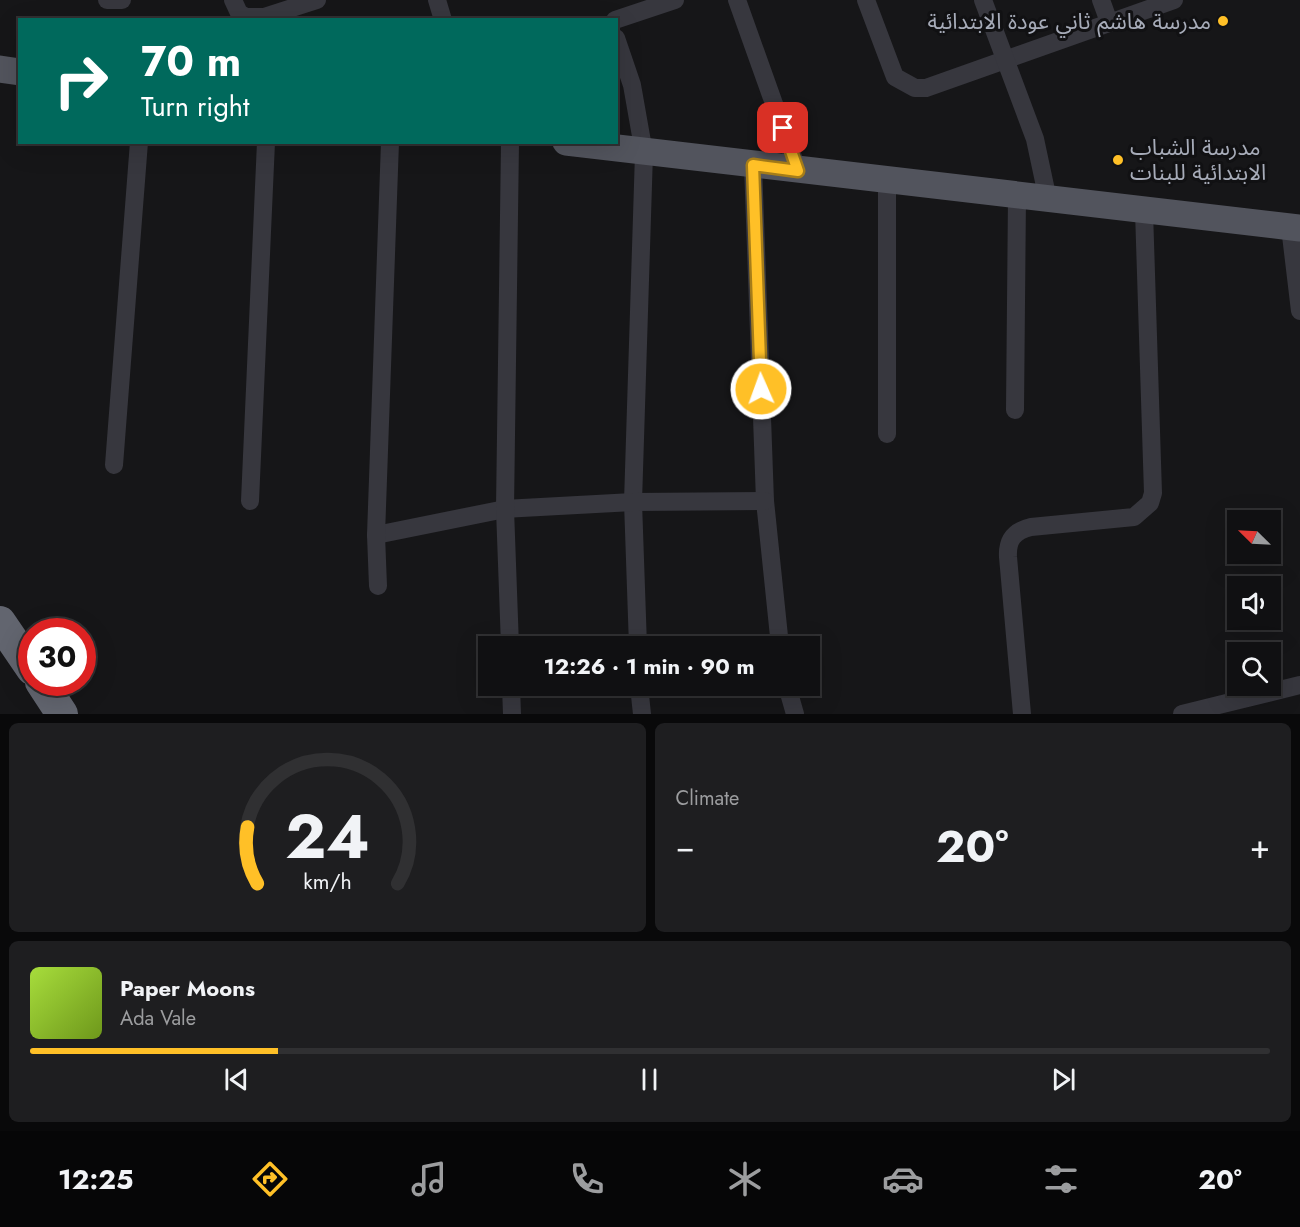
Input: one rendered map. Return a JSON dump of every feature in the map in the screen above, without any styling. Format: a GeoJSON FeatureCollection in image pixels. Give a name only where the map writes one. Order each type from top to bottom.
{"type":"FeatureCollection","features":[{"type":"Feature","properties":{"kind":"highway"},"geometry":{"type":"LineString","coordinates":[[0,622],[18,648]]}},
{"type":"Feature","properties":{"kind":"highway"},"geometry":{"type":"LineString","coordinates":[[50,696],[62,714]]}},
{"type":"Feature","properties":{"kind":"main road"},"geometry":{"type":"LineString","coordinates":[[0,69],[18,72]]}},
{"type":"Feature","properties":{"kind":"main road"},"geometry":{"type":"LineString","coordinates":[[580,144],[1295,227]]}},
{"type":"Feature","properties":{"kind":"street"},"geometry":{"type":"LineString","coordinates":[[107,0],[122,0]]}},
{"type":"Feature","properties":{"kind":"street"},"geometry":{"type":"LineString","coordinates":[[233,0],[239,13],[245,18],[264,17],[316,0]]}},
{"type":"Feature","properties":{"kind":"street"},"geometry":{"type":"LineString","coordinates":[[437,0],[442,18]]}},
{"type":"Feature","properties":{"kind":"street"},"geometry":{"type":"LineString","coordinates":[[618,19],[675,0]]}},
{"type":"Feature","properties":{"kind":"street"},"geometry":{"type":"LineString","coordinates":[[737,0],[798,171]]}},
{"type":"Feature","properties":{"kind":"street"},"geometry":{"type":"LineString","coordinates":[[866,0],[895,77],[903,84],[915,88],[926,88],[1004,58],[1174,0]]}},
{"type":"Feature","properties":{"kind":"street"},"geometry":{"type":"LineString","coordinates":[[983,0],[1035,139],[1048,200]]}},
{"type":"Feature","properties":{"kind":"street"},"geometry":{"type":"LineString","coordinates":[[1101,0],[1109,22]]}},
{"type":"Feature","properties":{"kind":"street"},"geometry":{"type":"LineString","coordinates":[[618,44],[632,86],[644,153],[633,502],[638,636]]}},
{"type":"Feature","properties":{"kind":"street"},"geometry":{"type":"LineString","coordinates":[[114,465],[139,144]]}},
{"type":"Feature","properties":{"kind":"street"},"geometry":{"type":"LineString","coordinates":[[250,501],[266,144]]}},
{"type":"Feature","properties":{"kind":"street"},"geometry":{"type":"LineString","coordinates":[[378,586],[376,536],[390,144]]}},
{"type":"Feature","properties":{"kind":"street"},"geometry":{"type":"LineString","coordinates":[[510,144],[505,509],[510,636]]}},
{"type":"Feature","properties":{"kind":"street"},"geometry":{"type":"LineString","coordinates":[[753,165],[765,501],[779,636]]}},
{"type":"Feature","properties":{"kind":"street"},"geometry":{"type":"LineString","coordinates":[[887,180],[887,434]]}},
{"type":"Feature","properties":{"kind":"street"},"geometry":{"type":"LineString","coordinates":[[1015,410],[1017,196]]}},
{"type":"Feature","properties":{"kind":"street"},"geometry":{"type":"LineString","coordinates":[[1022,714],[1008,557],[1010,540],[1015,533],[1031,527],[1134,517],[1150,503],[1153,493],[1144,211]]}},
{"type":"Feature","properties":{"kind":"street"},"geometry":{"type":"LineString","coordinates":[[1295,227],[1300,311]]}},
{"type":"Feature","properties":{"kind":"street"},"geometry":{"type":"LineString","coordinates":[[376,536],[505,509],[633,502],[765,501]]}},
{"type":"Feature","properties":{"kind":"street"},"geometry":{"type":"LineString","coordinates":[[1182,714],[1300,685]]}},
{"type":"Feature","properties":{"kind":"street"},"geometry":{"type":"LineString","coordinates":[[512,696],[512,714]]}},
{"type":"Feature","properties":{"kind":"street"},"geometry":{"type":"LineString","coordinates":[[640,696],[642,714]]}},
{"type":"Feature","properties":{"kind":"street"},"geometry":{"type":"LineString","coordinates":[[790,696],[795,714]]}},
{"type":"Feature","properties":{"kind":"place","name":"مدرسة هاشم ثاني عودة الابتدائية"},"geometry":{"type":"Point","coordinates":[1223,21]}},
{"type":"Feature","properties":{"kind":"place","name":"مدرسة الشباب الابتدائية للبنات"},"geometry":{"type":"Point","coordinates":[1118,160]}},
{"type":"Feature","properties":{"kind":"route"},"geometry":{"type":"LineString","coordinates":[[761,389],[753,165],[798,171],[783,128]]}}]}
